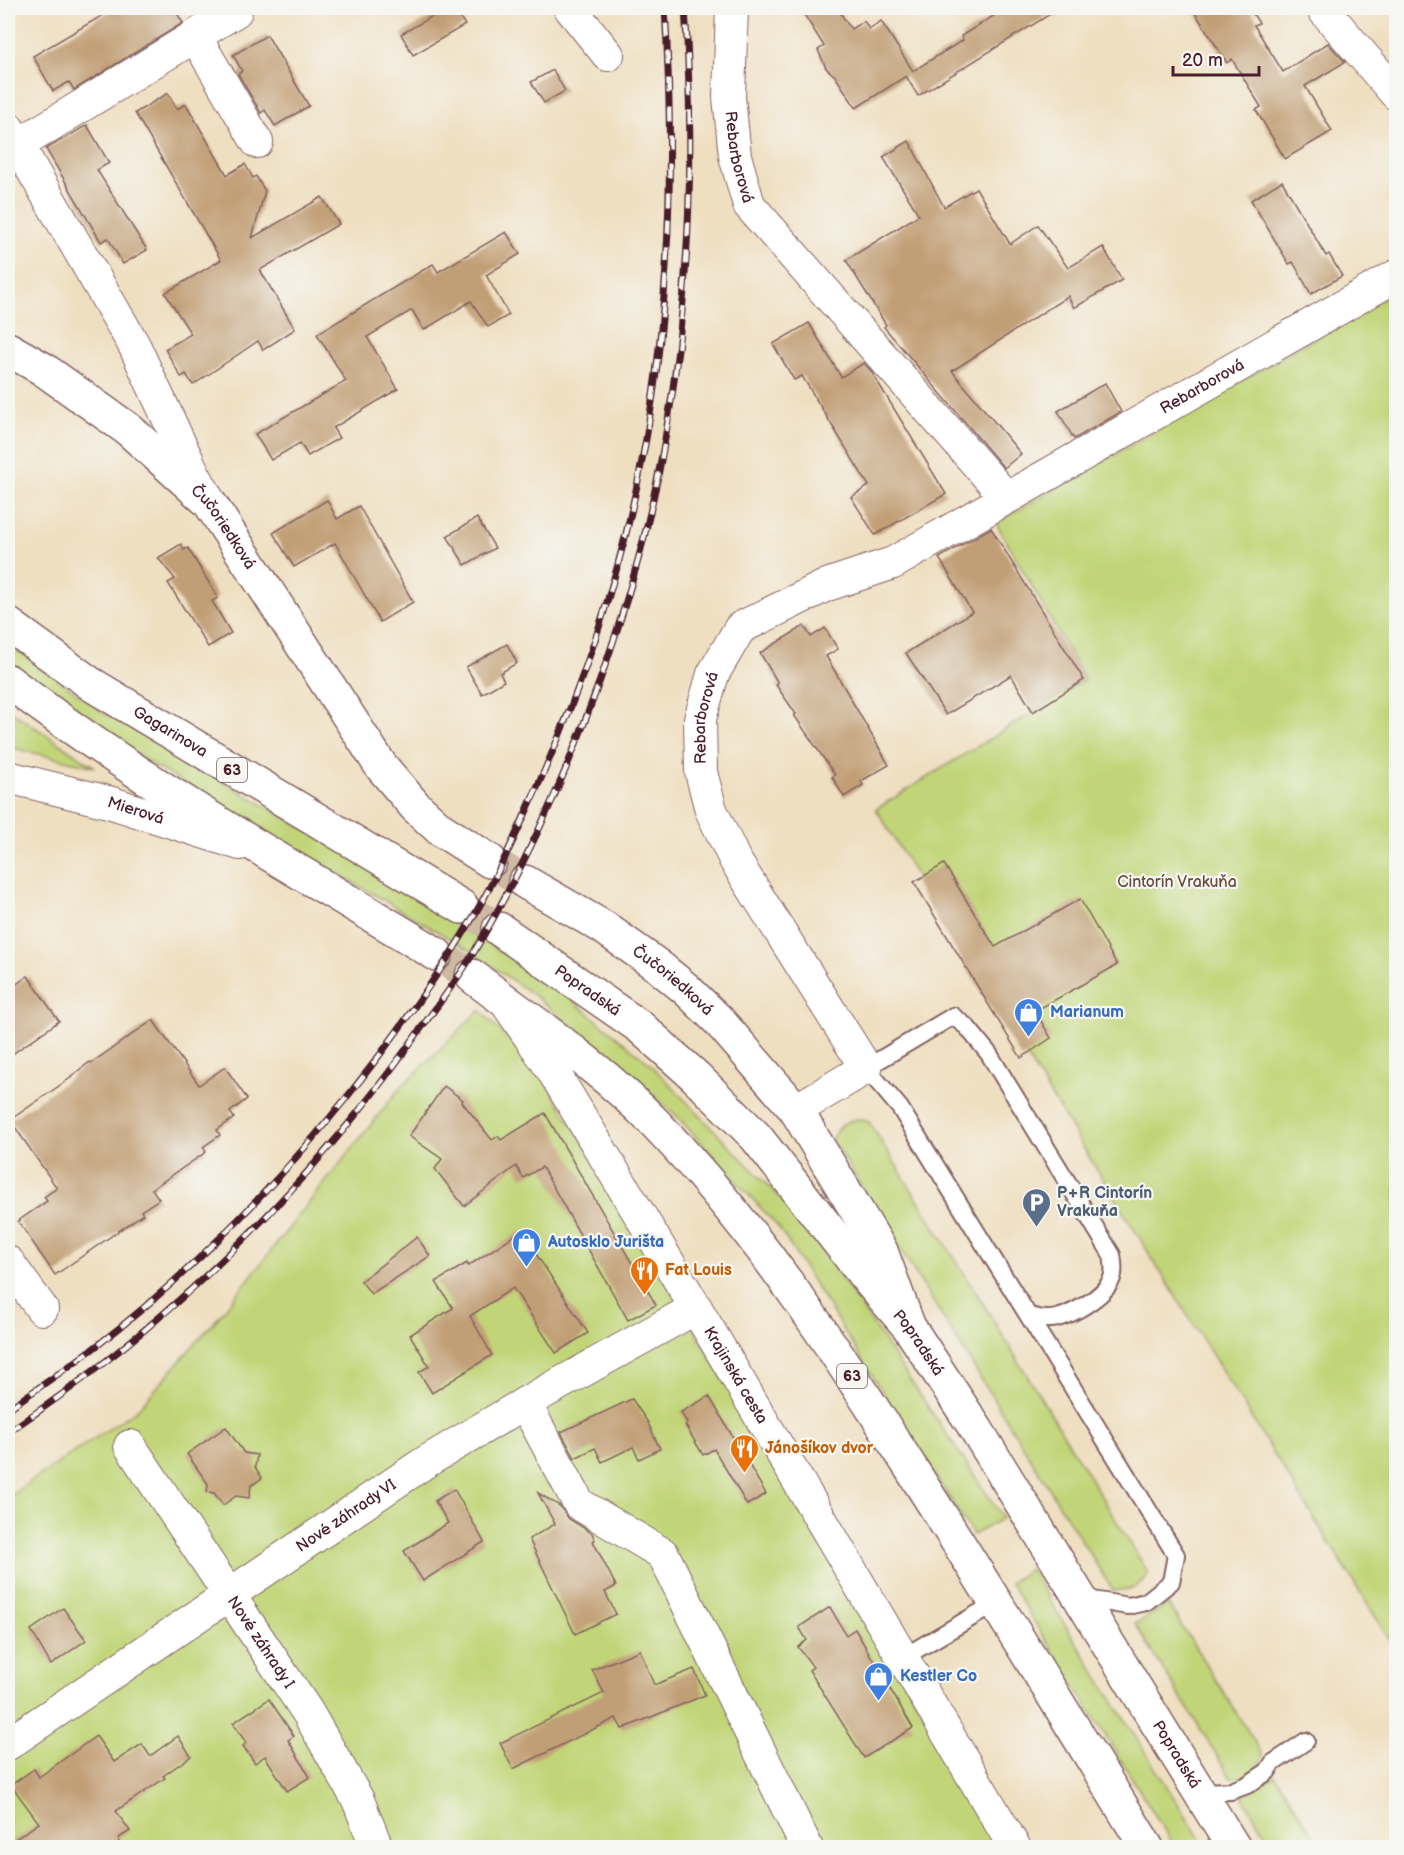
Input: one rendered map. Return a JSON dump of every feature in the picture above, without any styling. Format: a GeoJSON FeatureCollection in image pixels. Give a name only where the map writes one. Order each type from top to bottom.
{"type":"FeatureCollection","features":[{"type":"Feature","properties":{"kind":"main road"},"geometry":{"type":"LineString","coordinates":[[8,349],[43,369],[129,430],[209,501]]}},
{"type":"Feature","properties":{"kind":"main road","name":"Čučoriedková"},"geometry":{"type":"LineString","coordinates":[[209,501],[381,766],[440,829],[490,861]]}},
{"type":"Feature","properties":{"kind":"main road","name":"Gagarinova"},"geometry":{"type":"LineString","coordinates":[[8,624],[91,684],[462,907]]}},
{"type":"Feature","properties":{"kind":"main road"},"geometry":{"type":"LineString","coordinates":[[8,681],[85,738],[260,850],[436,954]]}},
{"type":"Feature","properties":{"kind":"main road","name":"Čučoriedková"},"geometry":{"type":"LineString","coordinates":[[525,882],[603,927],[686,989],[718,1020],[796,1110],[881,1251],[909,1327]]}},
{"type":"Feature","properties":{"kind":"main road","name":"Popradská"},"geometry":{"type":"LineString","coordinates":[[499,929],[640,1027],[696,1077],[756,1137],[870,1282],[909,1327],[976,1429],[1234,1848]]}},
{"type":"Feature","properties":{"kind":"main road","name":"63"},"geometry":{"type":"LineString","coordinates":[[472,976],[621,1092],[675,1144],[725,1202],[794,1292],[840,1358],[996,1603],[1147,1848]]}},
{"type":"Feature","properties":{"kind":"street"},"geometry":{"type":"LineString","coordinates":[[570,8],[608,55]]}},
{"type":"Feature","properties":{"kind":"street","name":"Rebarborová"},"geometry":{"type":"LineString","coordinates":[[732,8],[729,97],[735,156],[749,205],[1006,497]]}},
{"type":"Feature","properties":{"kind":"street"},"geometry":{"type":"LineString","coordinates":[[1322,8],[1396,94]]}},
{"type":"Feature","properties":{"kind":"street","name":"Čučoriedková"},"geometry":{"type":"LineString","coordinates":[[209,501],[194,474],[134,345],[13,137],[236,11]]}},
{"type":"Feature","properties":{"kind":"street"},"geometry":{"type":"LineString","coordinates":[[195,36],[257,142]]}},
{"type":"Feature","properties":{"kind":"street","name":"Rebarborová"},"geometry":{"type":"LineString","coordinates":[[866,1068],[735,860],[711,810],[700,772],[700,719],[713,674],[741,628],[826,585],[893,563],[1396,276]]}},
{"type":"Feature","properties":{"kind":"street","name":"Mierová"},"geometry":{"type":"LineString","coordinates":[[8,777],[112,803],[260,850]]}},
{"type":"Feature","properties":{"kind":"street","name":"Krajinská cesta"},"geometry":{"type":"LineString","coordinates":[[505,1000],[553,1071],[696,1308],[1015,1848]]}},
{"type":"Feature","properties":{"kind":"street"},"geometry":{"type":"LineString","coordinates":[[796,1110],[866,1068]]}},
{"type":"Feature","properties":{"kind":"street"},"geometry":{"type":"LineString","coordinates":[[8,1262],[42,1309]]}},
{"type":"Feature","properties":{"kind":"street","name":"Nové záhrady VI"},"geometry":{"type":"LineString","coordinates":[[8,1744],[424,1463],[525,1403],[696,1308]]}},
{"type":"Feature","properties":{"kind":"street"},"geometry":{"type":"LineString","coordinates":[[525,1403],[579,1504],[663,1554],[807,1848]]}},
{"type":"Feature","properties":{"kind":"street","name":"Nové záhrady I"},"geometry":{"type":"LineString","coordinates":[[130,1446],[308,1713],[358,1800],[377,1848]]}},
{"type":"Feature","properties":{"kind":"lane"},"geometry":{"type":"LineString","coordinates":[[1029,1316],[1048,1320],[1066,1316],[1086,1306],[1112,1279],[1112,1255],[989,1054],[967,1027],[953,1016],[866,1068],[900,1108],[1176,1555],[1171,1582],[1146,1602],[1128,1606],[1080,1598]]}},
{"type":"Feature","properties":{"kind":"lane"},"geometry":{"type":"LineString","coordinates":[[902,1658],[996,1603]]}},
{"type":"Feature","properties":{"kind":"lane"},"geometry":{"type":"LineString","coordinates":[[1199,1792],[1232,1791],[1247,1785],[1267,1772],[1273,1763],[1306,1741]]}},
{"type":"Feature","properties":{"kind":"green space","name":"Cintorín Vrakuňa"},"geometry":{"type":"Polygon","coordinates":[[[1396,291],[1396,1650],[987,993],[876,809],[1085,680],[996,523],[1396,291]]]}},
{"type":"Feature","properties":{"kind":"green space"},"geometry":{"type":"Polygon","coordinates":[[[8,643],[104,713],[336,847],[555,986],[648,1062],[805,1224],[1003,1518],[973,1535],[779,1228],[673,1112],[535,996],[467,949],[146,761],[8,662],[8,643]]]}},
{"type":"Feature","properties":{"kind":"green space"},"geometry":{"type":"Polygon","coordinates":[[[8,709],[10,711],[95,767],[8,747],[8,709]]]}},
{"type":"Feature","properties":{"kind":"green space"},"geometry":{"type":"Polygon","coordinates":[[[480,1010],[541,1073],[1004,1848],[8,1848],[8,1497],[138,1409],[221,1314],[399,1089],[480,1010]]]}},
{"type":"Feature","properties":{"kind":"green space"},"geometry":{"type":"Polygon","coordinates":[[[858,1119],[869,1122],[1149,1574],[1135,1588],[1113,1591],[832,1139],[842,1125],[858,1119]]]}},
{"type":"Feature","properties":{"kind":"green space"},"geometry":{"type":"Polygon","coordinates":[[[1030,1569],[1205,1847],[1175,1847],[1010,1583],[1030,1569]]]}},
{"type":"Feature","properties":{"kind":"green space"},"geometry":{"type":"Polygon","coordinates":[[[1168,1604],[1263,1755],[1258,1766],[1247,1775],[1231,1778],[1135,1624],[1168,1604]]]}},
{"type":"Feature","properties":{"kind":"green space"},"geometry":{"type":"Polygon","coordinates":[[[1275,1775],[1321,1847],[1273,1847],[1242,1796],[1275,1775]]]}},
{"type":"Feature","properties":{"kind":"building"},"geometry":{"type":"Polygon","coordinates":[[[115,8],[174,8],[183,23],[74,90],[69,82],[53,91],[33,56],[115,8]]]}},
{"type":"Feature","properties":{"kind":"building"},"geometry":{"type":"Polygon","coordinates":[[[447,8],[454,8],[465,25],[413,55],[401,34],[447,8]]]}},
{"type":"Feature","properties":{"kind":"building"},"geometry":{"type":"Polygon","coordinates":[[[800,8],[837,8],[851,29],[864,21],[869,29],[881,21],[913,71],[963,40],[961,36],[1006,8],[1060,8],[918,96],[906,76],[856,108],[835,76],[826,68],[818,50],[824,46],[800,8]]]}},
{"type":"Feature","properties":{"kind":"building"},"geometry":{"type":"Polygon","coordinates":[[[1192,8],[1249,8],[1259,23],[1254,25],[1283,72],[1328,43],[1345,62],[1305,86],[1332,131],[1285,159],[1256,110],[1261,107],[1232,59],[1227,63],[1192,8]]]}},
{"type":"Feature","properties":{"kind":"building"},"geometry":{"type":"Polygon","coordinates":[[[267,35],[309,106],[275,126],[265,110],[261,113],[238,74],[242,71],[233,55],[267,35]]]}},
{"type":"Feature","properties":{"kind":"building"},"geometry":{"type":"Polygon","coordinates":[[[553,70],[565,91],[544,103],[531,82],[553,70]]]}},
{"type":"Feature","properties":{"kind":"building"},"geometry":{"type":"Polygon","coordinates":[[[168,93],[177,109],[186,104],[227,175],[245,164],[253,178],[256,176],[265,191],[252,238],[322,197],[339,224],[260,270],[295,329],[263,350],[258,341],[193,385],[186,374],[181,377],[165,349],[191,334],[165,293],[221,260],[135,113],[168,93]]]}},
{"type":"Feature","properties":{"kind":"building"},"geometry":{"type":"Polygon","coordinates":[[[87,125],[109,163],[97,170],[147,250],[123,264],[108,238],[101,242],[46,149],[87,125]]]}},
{"type":"Feature","properties":{"kind":"building"},"geometry":{"type":"Polygon","coordinates":[[[909,141],[944,207],[976,188],[1010,244],[1038,225],[1068,268],[1103,247],[1122,280],[1074,308],[1068,296],[952,371],[1021,454],[1004,468],[884,327],[886,325],[846,260],[919,215],[883,157],[909,141]]]}},
{"type":"Feature","properties":{"kind":"building"},"geometry":{"type":"Polygon","coordinates":[[[1282,181],[1326,256],[1329,254],[1342,276],[1311,294],[1293,262],[1289,264],[1251,200],[1282,181]]]}},
{"type":"Feature","properties":{"kind":"building"},"geometry":{"type":"Polygon","coordinates":[[[506,232],[520,254],[486,275],[509,315],[488,327],[471,301],[424,330],[412,310],[367,337],[398,389],[333,428],[339,438],[308,456],[300,443],[271,460],[255,434],[346,381],[317,334],[433,264],[438,272],[506,232]]]}},
{"type":"Feature","properties":{"kind":"building"},"geometry":{"type":"Polygon","coordinates":[[[809,323],[841,377],[864,363],[871,371],[946,494],[875,535],[851,497],[869,486],[802,376],[794,380],[773,344],[809,323]]]}},
{"type":"Feature","properties":{"kind":"building"},"geometry":{"type":"Polygon","coordinates":[[[1105,383],[1121,412],[1074,439],[1058,411],[1105,383]]]}},
{"type":"Feature","properties":{"kind":"building"},"geometry":{"type":"Polygon","coordinates":[[[327,500],[337,519],[359,506],[413,602],[380,622],[335,543],[294,567],[273,533],[327,500]]]}},
{"type":"Feature","properties":{"kind":"building"},"geometry":{"type":"Polygon","coordinates":[[[477,518],[495,548],[465,565],[447,536],[477,518]]]}},
{"type":"Feature","properties":{"kind":"building"},"geometry":{"type":"Polygon","coordinates":[[[991,528],[1084,680],[1033,712],[1011,675],[946,715],[906,653],[972,612],[939,558],[991,528]]]}},
{"type":"Feature","properties":{"kind":"building"},"geometry":{"type":"Polygon","coordinates":[[[181,544],[184,550],[188,548],[218,598],[212,601],[231,633],[208,647],[168,583],[175,579],[158,558],[181,544]]]}},
{"type":"Feature","properties":{"kind":"building"},"geometry":{"type":"Polygon","coordinates":[[[804,626],[811,637],[825,628],[838,649],[826,656],[889,765],[861,781],[863,785],[844,797],[832,777],[835,775],[794,715],[796,714],[776,685],[778,683],[760,653],[804,626]]]}},
{"type":"Feature","properties":{"kind":"building"},"geometry":{"type":"Polygon","coordinates":[[[507,644],[517,663],[500,673],[504,681],[482,694],[466,667],[507,644]]]}},
{"type":"Feature","properties":{"kind":"building"},"geometry":{"type":"Polygon","coordinates":[[[944,864],[995,947],[1080,899],[1117,965],[1035,1011],[1051,1038],[1021,1058],[914,882],[944,864]]]}},
{"type":"Feature","properties":{"kind":"building"},"geometry":{"type":"Polygon","coordinates":[[[28,976],[59,1021],[8,1057],[8,990],[28,976]]]}},
{"type":"Feature","properties":{"kind":"building"},"geometry":{"type":"Polygon","coordinates":[[[153,1020],[199,1085],[225,1067],[247,1099],[230,1112],[234,1118],[217,1130],[220,1135],[203,1147],[206,1152],[152,1189],[159,1199],[141,1211],[143,1214],[55,1275],[18,1221],[47,1201],[44,1197],[57,1188],[10,1120],[153,1020]]]}},
{"type":"Feature","properties":{"kind":"building"},"geometry":{"type":"Polygon","coordinates":[[[444,1086],[463,1100],[462,1102],[492,1140],[498,1136],[501,1140],[545,1113],[656,1305],[628,1320],[542,1167],[523,1178],[516,1166],[464,1206],[435,1169],[442,1159],[409,1136],[444,1086]]]}},
{"type":"Feature","properties":{"kind":"building"},"geometry":{"type":"Polygon","coordinates":[[[521,1231],[588,1333],[556,1353],[513,1288],[470,1316],[492,1355],[432,1393],[419,1372],[429,1366],[410,1335],[453,1308],[436,1282],[467,1263],[468,1266],[521,1231]]]}},
{"type":"Feature","properties":{"kind":"building"},"geometry":{"type":"Polygon","coordinates":[[[417,1237],[430,1256],[371,1294],[361,1281],[417,1237]]]}},
{"type":"Feature","properties":{"kind":"building"},"geometry":{"type":"Polygon","coordinates":[[[709,1396],[766,1494],[747,1505],[714,1449],[703,1455],[685,1425],[687,1423],[681,1412],[709,1396]]]}},
{"type":"Feature","properties":{"kind":"building"},"geometry":{"type":"Polygon","coordinates":[[[632,1399],[647,1421],[660,1449],[639,1459],[633,1447],[602,1462],[595,1448],[575,1458],[561,1432],[632,1399]]]}},
{"type":"Feature","properties":{"kind":"building"},"geometry":{"type":"Polygon","coordinates":[[[226,1427],[244,1453],[257,1455],[255,1467],[262,1478],[251,1486],[249,1498],[236,1496],[223,1505],[214,1493],[207,1492],[208,1484],[187,1454],[226,1427]]]}},
{"type":"Feature","properties":{"kind":"building"},"geometry":{"type":"Polygon","coordinates":[[[454,1489],[484,1542],[423,1581],[404,1551],[448,1523],[435,1501],[454,1489]]]}},
{"type":"Feature","properties":{"kind":"building"},"geometry":{"type":"Polygon","coordinates":[[[538,1493],[560,1506],[569,1519],[592,1533],[595,1540],[593,1541],[616,1586],[605,1592],[616,1614],[575,1634],[529,1539],[555,1524],[538,1493]]]}},
{"type":"Feature","properties":{"kind":"building"},"geometry":{"type":"Polygon","coordinates":[[[830,1607],[846,1635],[855,1629],[913,1728],[864,1758],[809,1670],[813,1667],[798,1647],[807,1640],[799,1627],[830,1607]]]}},
{"type":"Feature","properties":{"kind":"building"},"geometry":{"type":"Polygon","coordinates":[[[63,1608],[86,1640],[51,1665],[31,1630],[63,1608]]]}},
{"type":"Feature","properties":{"kind":"building"},"geometry":{"type":"Polygon","coordinates":[[[640,1650],[654,1685],[694,1669],[705,1695],[622,1729],[616,1718],[513,1769],[500,1743],[604,1693],[592,1670],[640,1650]]]}},
{"type":"Feature","properties":{"kind":"building"},"geometry":{"type":"Polygon","coordinates":[[[269,1699],[294,1736],[288,1740],[310,1777],[287,1791],[265,1756],[255,1763],[243,1746],[246,1743],[233,1723],[269,1699]]]}},
{"type":"Feature","properties":{"kind":"building"},"geometry":{"type":"Polygon","coordinates":[[[96,1736],[114,1762],[142,1744],[150,1756],[178,1736],[191,1756],[163,1776],[165,1778],[116,1811],[130,1831],[119,1838],[119,1848],[8,1848],[8,1844],[39,1823],[11,1785],[34,1769],[39,1777],[96,1736]]]}},
{"type":"Feature","properties":{"kind":"tunnel"},"geometry":{"type":"LineString","coordinates":[[490,861],[525,882]]}},
{"type":"Feature","properties":{"kind":"tunnel"},"geometry":{"type":"LineString","coordinates":[[462,907],[499,929]]}},
{"type":"Feature","properties":{"kind":"tunnel"},"geometry":{"type":"LineString","coordinates":[[436,954],[472,976]]}},
{"type":"Feature","properties":{"kind":"railway"},"geometry":{"type":"LineString","coordinates":[[8,1409],[83,1356],[173,1283],[246,1211],[315,1136],[379,1056],[453,951],[494,880],[511,845],[560,734],[605,610],[628,525],[646,439],[661,332],[668,224],[670,170],[665,8]]}},
{"type":"Feature","properties":{"kind":"railway"},"geometry":{"type":"LineString","coordinates":[[8,1432],[124,1347],[179,1301],[281,1201],[374,1092],[461,973],[528,853],[587,715],[620,621],[646,531],[665,439],[680,332],[688,224],[690,116],[685,8]]}},
{"type":"Feature","properties":{"kind":"place","name":"Marianum"},"geometry":{"type":"Point","coordinates":[1029,1038]}},
{"type":"Feature","properties":{"kind":"place","name":"P+R Cintorín Vrakuňa"},"geometry":{"type":"Point","coordinates":[1036,1228]}},
{"type":"Feature","properties":{"kind":"place","name":"Autosklo Jurišta"},"geometry":{"type":"Point","coordinates":[527,1268]}},
{"type":"Feature","properties":{"kind":"place","name":"Fat Louis"},"geometry":{"type":"Point","coordinates":[644,1296]}},
{"type":"Feature","properties":{"kind":"place","name":"Jánošíkov dvor"},"geometry":{"type":"Point","coordinates":[744,1474]}},
{"type":"Feature","properties":{"kind":"place","name":"Kestler Co"},"geometry":{"type":"Point","coordinates":[879,1702]}}]}
